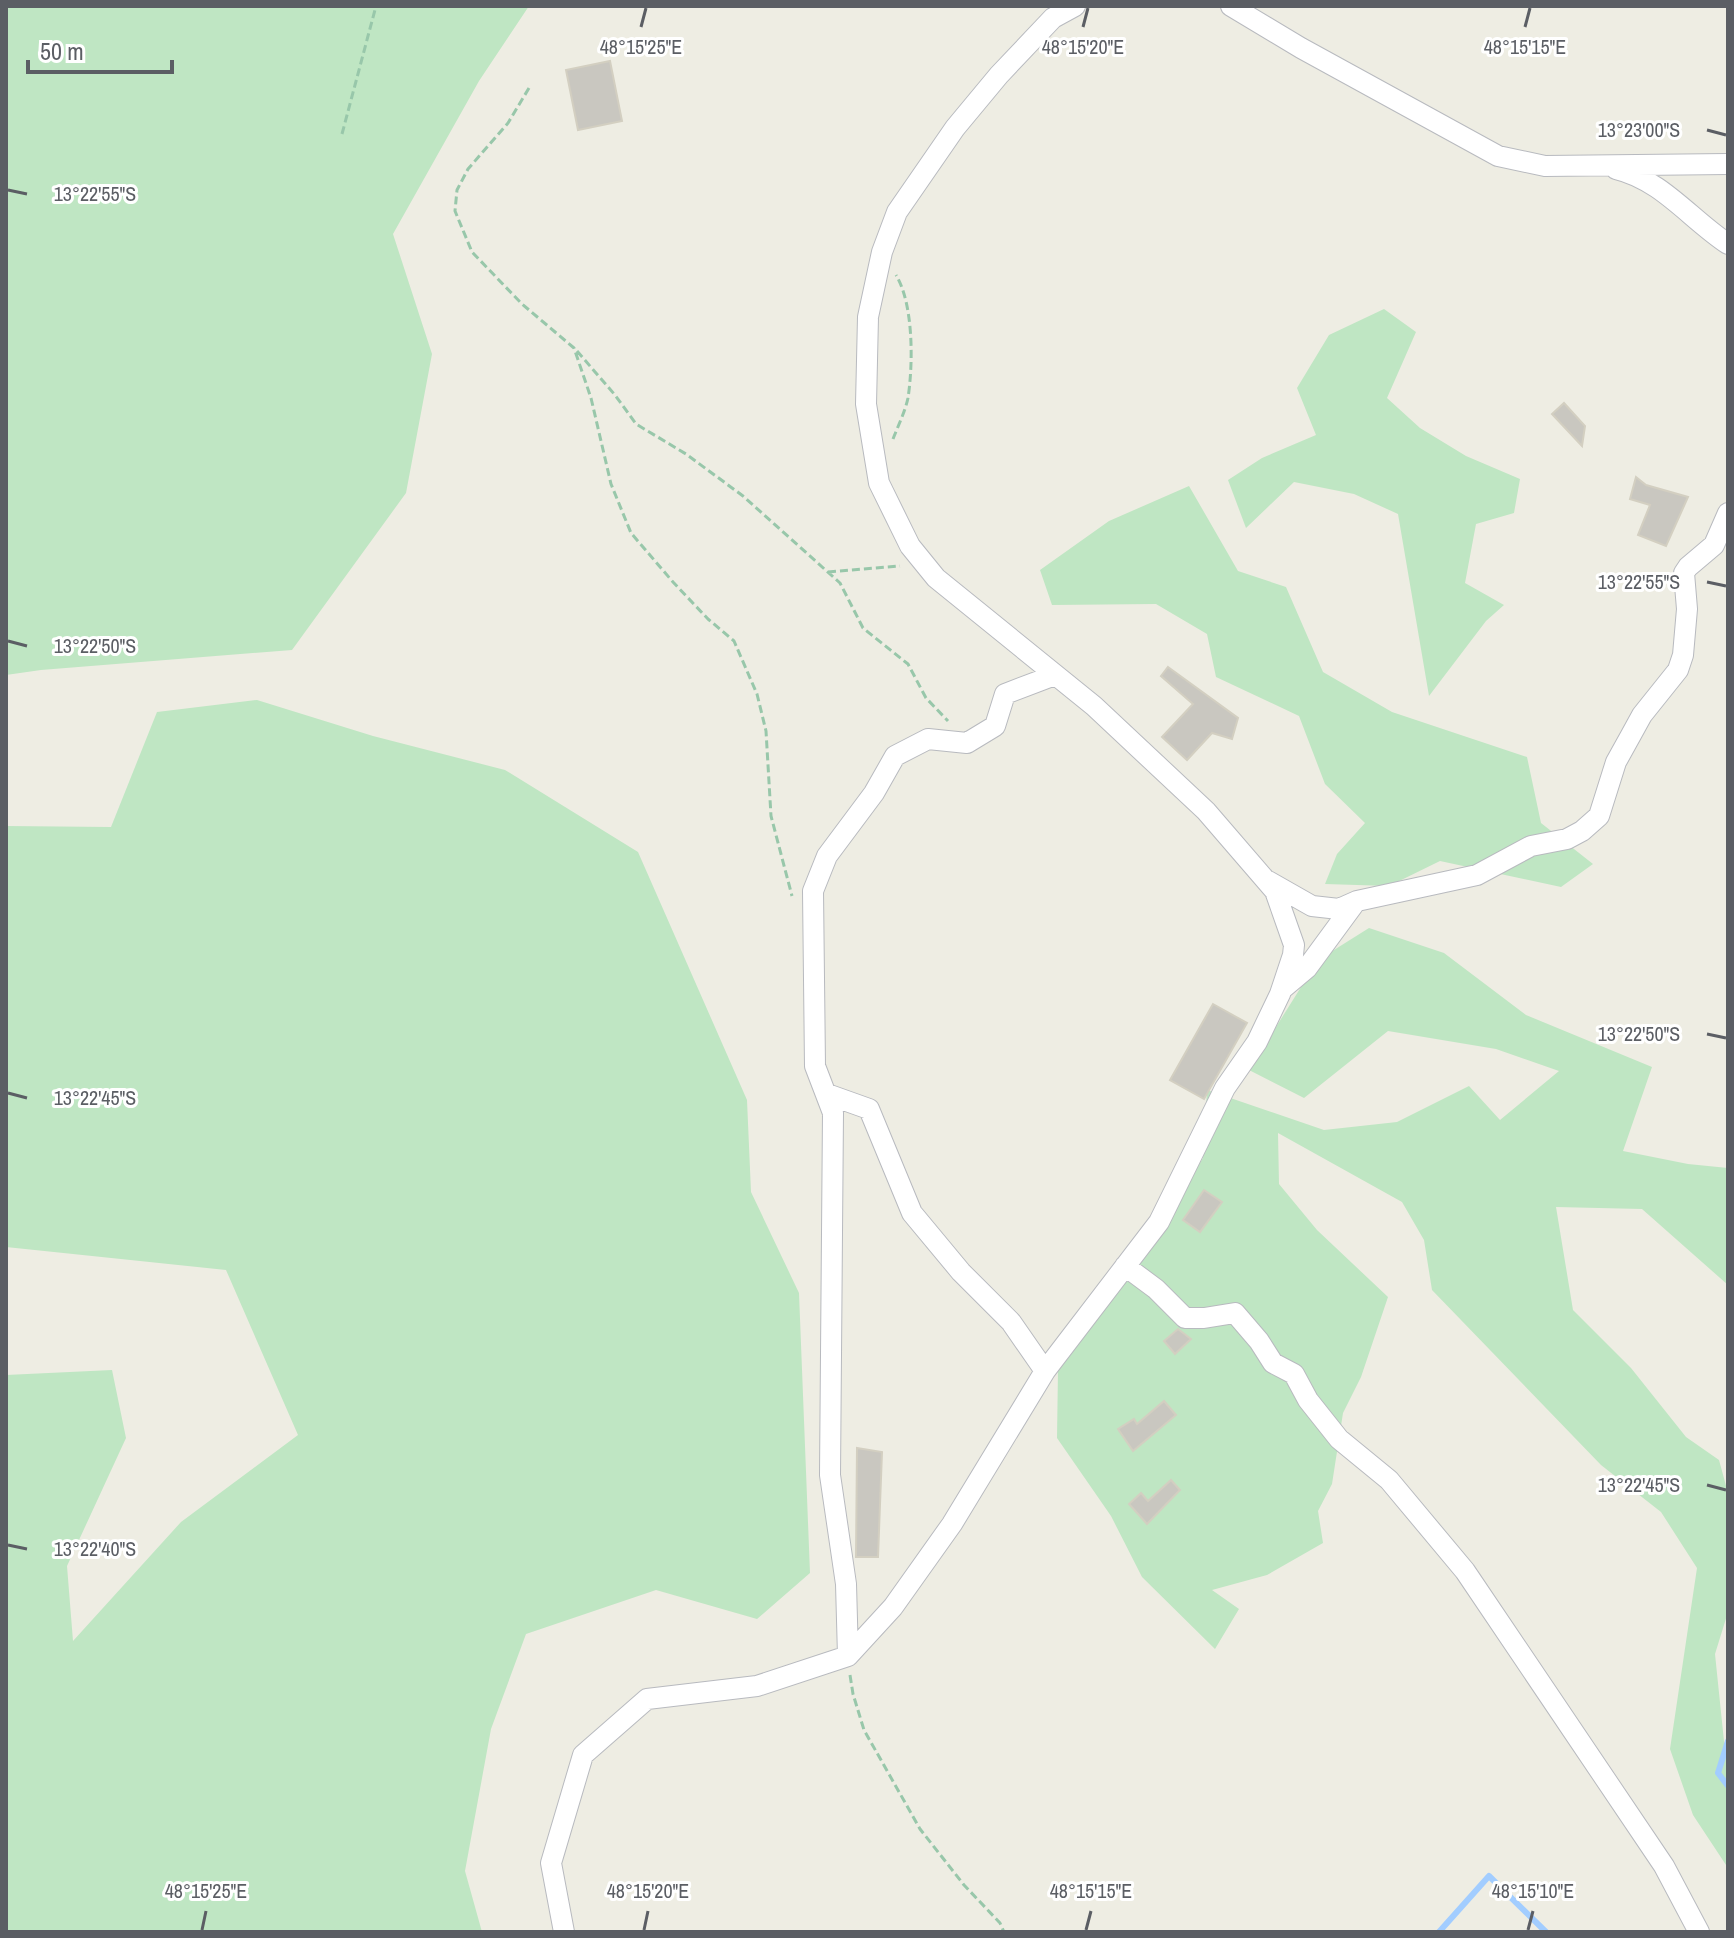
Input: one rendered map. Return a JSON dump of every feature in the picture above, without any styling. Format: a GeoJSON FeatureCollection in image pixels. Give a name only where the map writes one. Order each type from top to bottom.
{"type":"FeatureCollection","features":[{"type":"Feature","properties":{"kind":"street"},"geometry":{"type":"LineString","coordinates":[[564,1932],[551,1863],[583,1755],[647,1699],[757,1686],[848,1656],[893,1607],[952,1524],[1045,1371],[1159,1222],[1225,1088],[1257,1042],[1282,989],[1294,945],[1275,891],[1206,811],[1094,706],[936,578],[910,546],[879,483],[866,404],[868,317],[882,252],[897,212],[955,128],[999,75],[1053,18],[1075,6]]}},
{"type":"Feature","properties":{"kind":"street"},"geometry":{"type":"LineString","coordinates":[[1231,6],[1498,156],[1545,166],[1728,164]]}},
{"type":"Feature","properties":{"kind":"street"},"geometry":{"type":"LineString","coordinates":[[1603,166],[1625,171],[1653,185],[1728,244]]}},
{"type":"Feature","properties":{"kind":"street"},"geometry":{"type":"LineString","coordinates":[[1264,879],[1312,906],[1339,909],[1357,901],[1477,875],[1531,846],[1567,839],[1582,831],[1599,816],[1616,762],[1642,715],[1678,670],[1683,655],[1687,609],[1684,573],[1714,545],[1728,513]]}},
{"type":"Feature","properties":{"kind":"street"},"geometry":{"type":"LineString","coordinates":[[848,1656],[846,1584],[830,1475],[833,1113],[815,1066],[813,891],[827,856],[874,793],[895,756],[928,739],[967,743],[995,726],[1005,694],[1055,675]]}},
{"type":"Feature","properties":{"kind":"street"},"geometry":{"type":"LineString","coordinates":[[1282,989],[1307,968],[1357,901]]}},
{"type":"Feature","properties":{"kind":"street"},"geometry":{"type":"LineString","coordinates":[[827,1094],[869,1109],[912,1213],[961,1272],[1011,1322],[1045,1371]]}},
{"type":"Feature","properties":{"kind":"street"},"geometry":{"type":"LineString","coordinates":[[1125,1266],[1156,1289],[1185,1318],[1235,1313],[1273,1363],[1294,1374],[1308,1400],[1339,1439],[1389,1480],[1465,1571],[1664,1866],[1699,1932]]}},
{"type":"Feature","properties":{"kind":"path"},"geometry":{"type":"LineString","coordinates":[[342,134],[376,6]]}},
{"type":"Feature","properties":{"kind":"path"},"geometry":{"type":"LineString","coordinates":[[529,88],[508,123],[468,169],[457,190],[455,211],[472,252],[522,304],[574,348],[636,424],[686,454],[743,496],[840,583],[863,628],[908,664],[926,698],[967,743]]}},
{"type":"Feature","properties":{"kind":"path"},"geometry":{"type":"LineString","coordinates":[[882,252],[900,281],[909,319],[911,370],[907,401],[890,447]]}},
{"type":"Feature","properties":{"kind":"path"},"geometry":{"type":"LineString","coordinates":[[574,348],[591,398],[611,484],[631,533],[708,619],[734,641],[750,676],[766,731],[771,816],[796,909]]}},
{"type":"Feature","properties":{"kind":"path"},"geometry":{"type":"LineString","coordinates":[[828,572],[924,563]]}},
{"type":"Feature","properties":{"kind":"path"},"geometry":{"type":"LineString","coordinates":[[848,1656],[853,1694],[864,1730],[920,1829],[964,1885],[1000,1923],[1004,1932]]}},
{"type":"Feature","properties":{"kind":"green space"},"geometry":{"type":"Polygon","coordinates":[[[6,6],[529,6],[479,81],[393,234],[432,354],[406,493],[292,650],[6,675],[6,6]]]}},
{"type":"Feature","properties":{"kind":"green space"},"geometry":{"type":"Polygon","coordinates":[[[1384,309],[1416,332],[1387,398],[1420,428],[1466,456],[1520,479],[1514,513],[1476,524],[1465,583],[1504,605],[1486,621],[1429,696],[1398,514],[1354,494],[1294,482],[1246,528],[1228,480],[1262,458],[1316,435],[1297,388],[1329,335],[1384,309]]]}},
{"type":"Feature","properties":{"kind":"green space"},"geometry":{"type":"Polygon","coordinates":[[[1189,486],[1238,571],[1286,587],[1323,672],[1392,712],[1527,757],[1541,823],[1593,864],[1561,887],[1440,861],[1389,886],[1325,884],[1337,854],[1365,823],[1325,784],[1299,716],[1216,677],[1207,634],[1156,604],[1052,605],[1040,570],[1109,521],[1189,486]]]}},
{"type":"Feature","properties":{"kind":"green space"},"geometry":{"type":"Polygon","coordinates":[[[257,700],[373,736],[505,770],[638,852],[747,1100],[751,1192],[799,1293],[810,1573],[757,1619],[656,1590],[526,1634],[491,1729],[465,1871],[482,1932],[6,1932],[6,1375],[112,1370],[126,1438],[67,1566],[73,1641],[181,1522],[298,1435],[226,1270],[6,1247],[6,826],[111,827],[157,712],[257,700]]]}},
{"type":"Feature","properties":{"kind":"green space"},"geometry":{"type":"Polygon","coordinates":[[[1369,928],[1444,953],[1526,1015],[1652,1067],[1623,1151],[1688,1164],[1728,1168],[1728,1285],[1642,1209],[1556,1207],[1573,1310],[1631,1368],[1686,1437],[1719,1460],[1728,1493],[1728,1612],[1715,1654],[1725,1751],[1728,1755],[1728,1868],[1693,1815],[1670,1749],[1697,1568],[1661,1512],[1601,1465],[1432,1290],[1424,1240],[1402,1202],[1278,1133],[1279,1184],[1317,1230],[1388,1297],[1361,1377],[1343,1413],[1332,1484],[1318,1511],[1323,1543],[1267,1575],[1212,1590],[1239,1609],[1215,1649],[1142,1577],[1111,1516],[1057,1438],[1058,1370],[1158,1231],[1203,1158],[1207,1090],[1324,1130],[1397,1122],[1469,1086],[1500,1120],[1559,1071],[1496,1049],[1388,1031],[1304,1098],[1249,1070],[1318,960],[1369,928]]]}},
{"type":"Feature","properties":{"kind":"building"},"geometry":{"type":"Polygon","coordinates":[[[610,61],[622,121],[578,130],[566,70],[610,61]]]}},
{"type":"Feature","properties":{"kind":"building"},"geometry":{"type":"Polygon","coordinates":[[[1564,403],[1585,426],[1582,446],[1552,414],[1564,403]]]}},
{"type":"Feature","properties":{"kind":"building"},"geometry":{"type":"Polygon","coordinates":[[[1636,477],[1646,485],[1688,497],[1666,546],[1638,535],[1650,505],[1630,499],[1636,477]]]}},
{"type":"Feature","properties":{"kind":"building"},"geometry":{"type":"Polygon","coordinates":[[[1168,667],[1238,718],[1232,739],[1212,733],[1187,760],[1162,737],[1193,704],[1161,676],[1168,667]]]}},
{"type":"Feature","properties":{"kind":"building"},"geometry":{"type":"Polygon","coordinates":[[[1213,1004],[1247,1023],[1204,1099],[1170,1080],[1213,1004]]]}},
{"type":"Feature","properties":{"kind":"building"},"geometry":{"type":"Polygon","coordinates":[[[1204,1190],[1222,1202],[1200,1232],[1183,1220],[1204,1190]]]}},
{"type":"Feature","properties":{"kind":"building"},"geometry":{"type":"Polygon","coordinates":[[[1178,1329],[1191,1339],[1175,1354],[1164,1341],[1178,1329]]]}},
{"type":"Feature","properties":{"kind":"building"},"geometry":{"type":"Polygon","coordinates":[[[1164,1401],[1176,1415],[1133,1451],[1118,1429],[1134,1419],[1137,1424],[1164,1401]]]}},
{"type":"Feature","properties":{"kind":"building"},"geometry":{"type":"Polygon","coordinates":[[[857,1448],[882,1452],[878,1557],[856,1557],[857,1448]]]}},
{"type":"Feature","properties":{"kind":"building"},"geometry":{"type":"Polygon","coordinates":[[[1171,1480],[1180,1490],[1147,1524],[1129,1504],[1141,1493],[1148,1501],[1171,1480]]]}},
{"type":"Feature","properties":{"kind":"waterway"},"geometry":{"type":"LineString","coordinates":[[1728,1741],[1718,1773],[1728,1786]]}},
{"type":"Feature","properties":{"kind":"waterway"},"geometry":{"type":"LineString","coordinates":[[1439,1932],[1489,1876],[1546,1932]]}}]}
